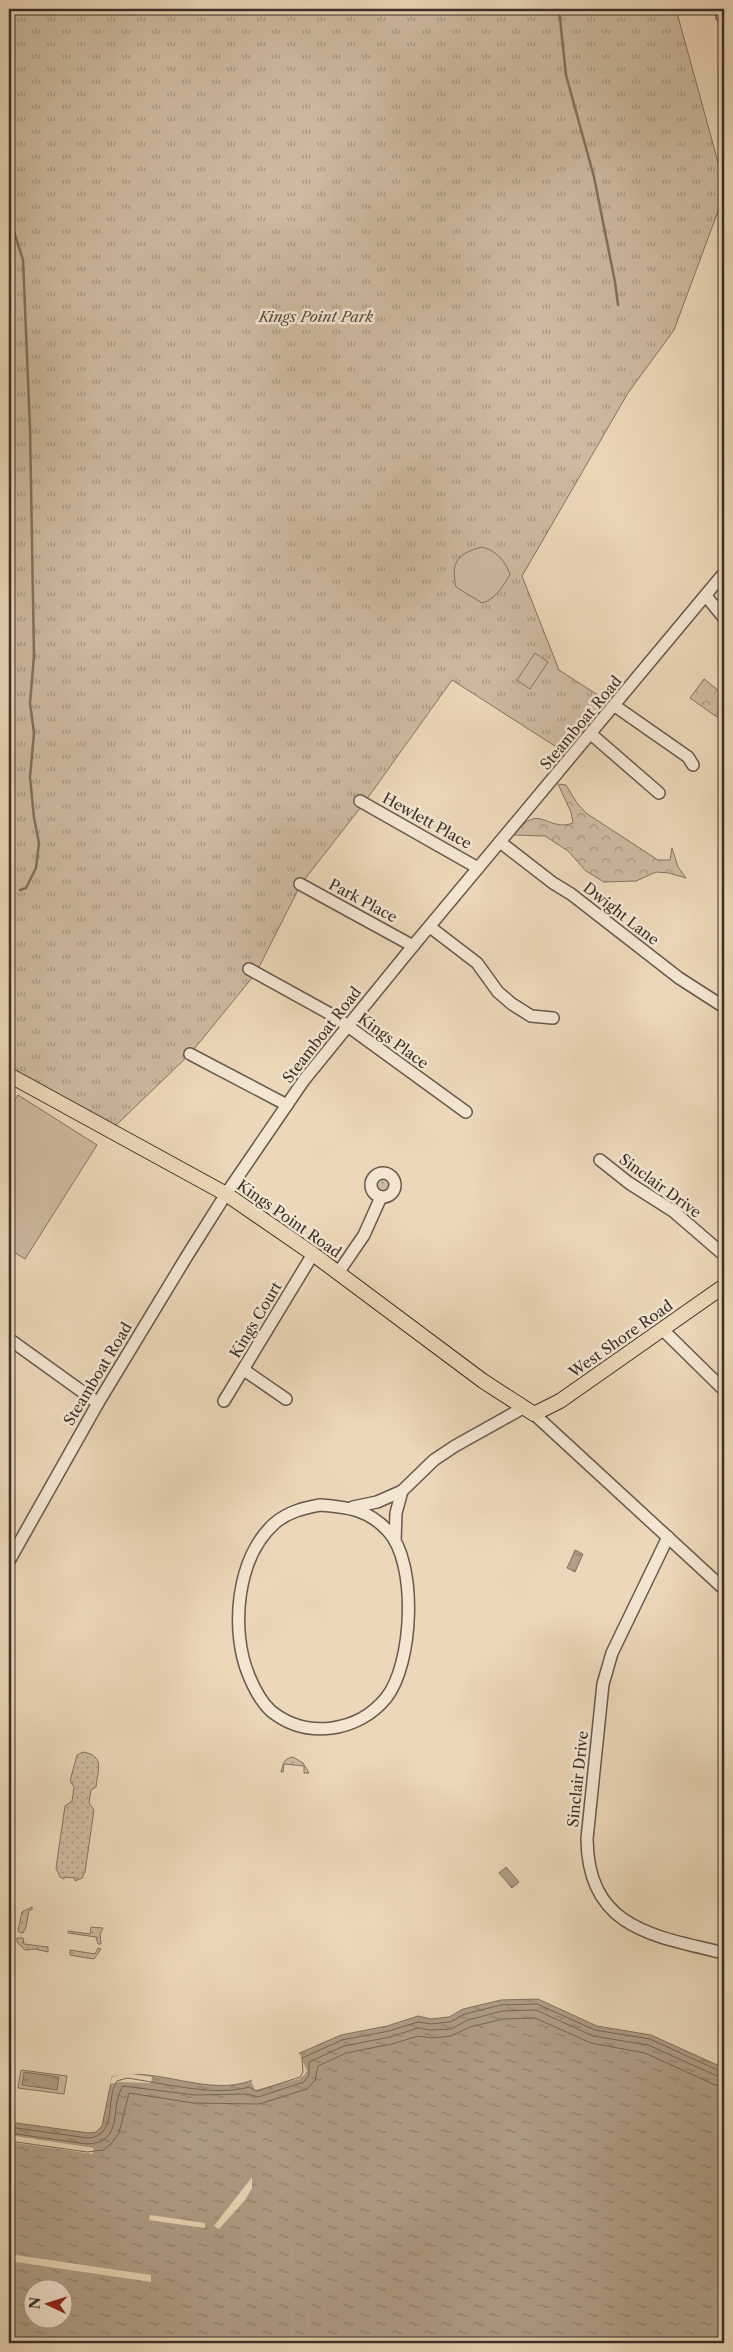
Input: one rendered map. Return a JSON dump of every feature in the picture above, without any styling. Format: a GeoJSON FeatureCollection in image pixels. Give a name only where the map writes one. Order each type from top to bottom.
{"type":"FeatureCollection","features":[{"type":"Feature","properties":{"kind":"main road","name":"Kings Point Road"},"geometry":{"type":"LineString","coordinates":[[9,1075],[226,1194],[313,1254],[528,1411]]}},
{"type":"Feature","properties":{"kind":"main road","name":"West Shore Road"},"geometry":{"type":"LineString","coordinates":[[528,1411],[560,1401],[724,1286]]}},
{"type":"Feature","properties":{"kind":"street","name":"Steamboat Road"},"geometry":{"type":"LineString","coordinates":[[9,1561],[98,1403],[226,1194],[286,1105],[347,1026],[724,573]]}},
{"type":"Feature","properties":{"kind":"street"},"geometry":{"type":"LineString","coordinates":[[706,596],[724,618]]}},
{"type":"Feature","properties":{"kind":"street"},"geometry":{"type":"LineString","coordinates":[[614,706],[688,757],[693,765]]}},
{"type":"Feature","properties":{"kind":"street"},"geometry":{"type":"LineString","coordinates":[[591,734],[660,793]]}},
{"type":"Feature","properties":{"kind":"street","name":"Hewlett Place"},"geometry":{"type":"LineString","coordinates":[[360,801],[478,868]]}},
{"type":"Feature","properties":{"kind":"street","name":"Dwight Lane"},"geometry":{"type":"LineString","coordinates":[[500,842],[553,884],[571,894],[679,978],[724,1007]]}},
{"type":"Feature","properties":{"kind":"street","name":"Park Place"},"geometry":{"type":"LineString","coordinates":[[300,884],[413,946]]}},
{"type":"Feature","properties":{"kind":"street"},"geometry":{"type":"LineString","coordinates":[[430,926],[478,963],[498,992],[512,1004],[530,1016],[553,1018]]}},
{"type":"Feature","properties":{"kind":"street","name":"Kings Place"},"geometry":{"type":"LineString","coordinates":[[249,968],[324,1010],[466,1112]]}},
{"type":"Feature","properties":{"kind":"street"},"geometry":{"type":"LineString","coordinates":[[190,1054],[286,1105]]}},
{"type":"Feature","properties":{"kind":"street","name":"Sinclair Drive"},"geometry":{"type":"LineString","coordinates":[[600,1160],[629,1183],[674,1212],[724,1255]]}},
{"type":"Feature","properties":{"kind":"street"},"geometry":{"type":"LineString","coordinates":[[338,1273],[364,1235],[381,1197]]}},
{"type":"Feature","properties":{"kind":"street","name":"Kings Court"},"geometry":{"type":"LineString","coordinates":[[224,1401],[313,1254]]}},
{"type":"Feature","properties":{"kind":"street"},"geometry":{"type":"LineString","coordinates":[[663,1330],[724,1390]]}},
{"type":"Feature","properties":{"kind":"street"},"geometry":{"type":"LineString","coordinates":[[9,1339],[98,1403]]}},
{"type":"Feature","properties":{"kind":"street"},"geometry":{"type":"LineString","coordinates":[[244,1370],[286,1399]]}},
{"type":"Feature","properties":{"kind":"street"},"geometry":{"type":"LineString","coordinates":[[353,1507],[388,1531],[395,1541],[404,1566],[409,1615],[402,1660],[388,1696],[372,1712],[356,1721],[328,1729],[304,1727],[288,1722],[270,1710],[258,1695],[244,1664],[241,1646],[240,1610],[245,1575],[250,1560],[266,1532],[285,1516],[302,1508],[320,1505],[353,1507],[377,1502],[402,1491],[434,1460],[455,1446],[528,1411],[724,1589]]}},
{"type":"Feature","properties":{"kind":"street"},"geometry":{"type":"LineString","coordinates":[[395,1541],[396,1512],[402,1491]]}},
{"type":"Feature","properties":{"kind":"street","name":"Sinclair Drive"},"geometry":{"type":"LineString","coordinates":[[668,1537],[612,1654],[603,1684],[586,1839],[587,1858],[592,1878],[601,1897],[625,1921],[636,1928],[658,1936],[724,1953]]}},
{"type":"Feature","properties":{"kind":"green space","name":"Kings Point Park"},"geometry":{"type":"Polygon","coordinates":[[[9,9],[676,9],[724,184],[724,195],[674,330],[628,393],[522,576],[559,670],[615,706],[572,757],[452,680],[364,803],[301,884],[256,973],[190,1054],[111,1130],[9,1075],[9,9]]]}},
{"type":"Feature","properties":{"kind":"green space"},"geometry":{"type":"Polygon","coordinates":[[[482,547],[492,551],[499,557],[510,574],[495,595],[482,603],[456,587],[454,571],[462,555],[482,547]]]}},
{"type":"Feature","properties":{"kind":"green space"},"geometry":{"type":"Polygon","coordinates":[[[535,653],[548,662],[530,689],[517,680],[535,653]]]}},
{"type":"Feature","properties":{"kind":"green space"},"geometry":{"type":"Polygon","coordinates":[[[704,679],[724,695],[724,722],[690,698],[704,679]]]}},
{"type":"Feature","properties":{"kind":"green space"},"geometry":{"type":"Polygon","coordinates":[[[558,784],[566,785],[577,803],[586,813],[658,860],[670,860],[672,848],[678,867],[686,878],[669,873],[656,872],[636,881],[604,882],[586,871],[568,851],[545,836],[514,835],[523,825],[537,818],[556,824],[573,823],[571,812],[558,784]]]}},
{"type":"Feature","properties":{"kind":"green space"},"geometry":{"type":"Polygon","coordinates":[[[18,1095],[97,1145],[25,1259],[9,1249],[9,1110],[18,1095]]]}},
{"type":"Feature","properties":{"kind":"green space"},"geometry":{"type":"Polygon","coordinates":[[[384,1177],[390,1180],[393,1186],[390,1192],[384,1195],[378,1192],[375,1186],[378,1180],[384,1177]]]}},
{"type":"Feature","properties":{"kind":"green space"},"geometry":{"type":"Polygon","coordinates":[[[83,1752],[95,1757],[99,1769],[96,1787],[91,1790],[89,1803],[94,1810],[85,1872],[82,1878],[75,1881],[75,1878],[64,1877],[64,1879],[60,1877],[56,1868],[65,1806],[72,1801],[74,1787],[70,1781],[77,1755],[83,1752]]]}},
{"type":"Feature","properties":{"kind":"green space"},"geometry":{"type":"Polygon","coordinates":[[[293,1757],[303,1763],[309,1773],[304,1773],[304,1766],[284,1764],[283,1772],[281,1772],[283,1764],[286,1760],[293,1757]]]}},
{"type":"Feature","properties":{"kind":"green space"},"geometry":{"type":"Polygon","coordinates":[[[32,1907],[32,1910],[29,1910],[26,1927],[23,1933],[21,1933],[18,1931],[22,1912],[32,1907]]]}},
{"type":"Feature","properties":{"kind":"green space"},"geometry":{"type":"Polygon","coordinates":[[[91,1927],[103,1928],[100,1934],[101,1944],[98,1944],[96,1937],[68,1933],[68,1931],[90,1934],[91,1927]]]}},
{"type":"Feature","properties":{"kind":"green space"},"geometry":{"type":"Polygon","coordinates":[[[17,1938],[23,1938],[24,1944],[48,1947],[48,1952],[35,1949],[25,1950],[17,1942],[17,1938]]]}},
{"type":"Feature","properties":{"kind":"green space"},"geometry":{"type":"Polygon","coordinates":[[[98,1948],[101,1949],[94,1959],[70,1955],[70,1950],[95,1954],[98,1948]]]}},
{"type":"Feature","properties":{"kind":"green space"},"geometry":{"type":"Polygon","coordinates":[[[21,2070],[67,2076],[64,2094],[18,2088],[21,2070]]]}},
{"type":"Feature","properties":{"kind":"water"},"geometry":{"type":"Polygon","coordinates":[[[575,1550],[583,1554],[575,1572],[567,1568],[575,1550]]]}},
{"type":"Feature","properties":{"kind":"water"},"geometry":{"type":"Polygon","coordinates":[[[506,1867],[519,1882],[512,1888],[499,1873],[506,1867]]]}},
{"type":"Feature","properties":{"kind":"water"},"geometry":{"type":"Polygon","coordinates":[[[538,1999],[597,2026],[651,2035],[724,2068],[724,2343],[9,2343],[9,2122],[89,2133],[96,2132],[102,2126],[112,2077],[129,2074],[147,2075],[200,2084],[218,2085],[236,2085],[253,2080],[255,2086],[298,2073],[295,2055],[341,2035],[387,2026],[418,2016],[431,2019],[449,2017],[463,2009],[501,2000],[538,1999]]]}},
{"type":"Feature","properties":{"kind":"water"},"geometry":{"type":"Polygon","coordinates":[[[24,2072],[59,2077],[57,2090],[22,2085],[24,2072]]]}},
{"type":"Feature","properties":{"kind":"pier"},"geometry":{"type":"Polygon","coordinates":[[[299,2053],[307,2071],[304,2075],[299,2079],[255,2090],[251,2081],[255,2079],[258,2083],[296,2071],[292,2054],[299,2053]]]}},
{"type":"Feature","properties":{"kind":"pier"},"geometry":{"type":"Polygon","coordinates":[[[126,2073],[152,2077],[151,2083],[119,2082],[110,2084],[112,2077],[126,2073]]]}},
{"type":"Feature","properties":{"kind":"pier"},"geometry":{"type":"Polygon","coordinates":[[[9,2135],[94,2148],[93,2154],[9,2142],[9,2135]]]}},
{"type":"Feature","properties":{"kind":"pier"},"geometry":{"type":"Polygon","coordinates":[[[252,2177],[252,2188],[245,2200],[219,2229],[214,2226],[252,2177]]]}},
{"type":"Feature","properties":{"kind":"pier"},"geometry":{"type":"Polygon","coordinates":[[[150,2215],[205,2223],[205,2228],[149,2220],[150,2215]]]}},
{"type":"Feature","properties":{"kind":"pier"},"geometry":{"type":"Polygon","coordinates":[[[9,2254],[151,2275],[151,2282],[9,2261],[9,2254]]]}},
{"type":"Feature","properties":{"kind":"waterway"},"geometry":{"type":"LineString","coordinates":[[559,9],[566,75],[594,177],[618,305]]}},
{"type":"Feature","properties":{"kind":"waterway"},"geometry":{"type":"LineString","coordinates":[[9,170],[9,200]]}},
{"type":"Feature","properties":{"kind":"waterway"},"geometry":{"type":"LineString","coordinates":[[9,216],[23,260],[30,428],[34,656],[30,703],[34,733],[30,777],[34,818],[39,843],[36,868],[26,888],[20,890]]}}]}
